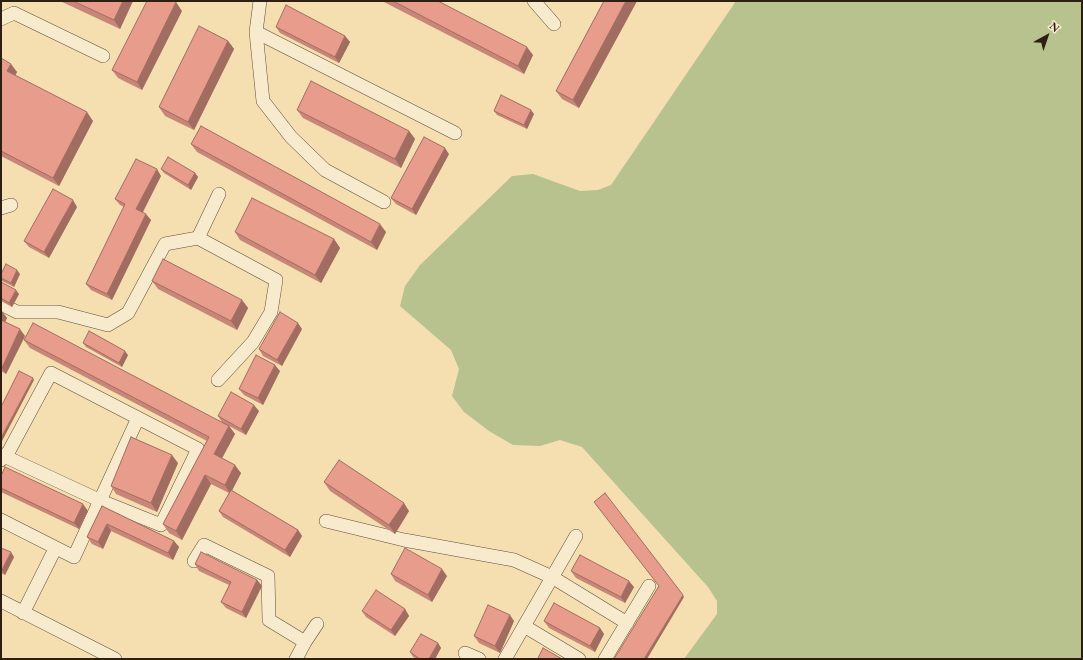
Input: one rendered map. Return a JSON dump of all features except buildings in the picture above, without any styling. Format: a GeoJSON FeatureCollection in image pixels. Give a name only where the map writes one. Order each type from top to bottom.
{"type":"FeatureCollection","features":[{"type":"Feature","properties":{"kind":"street"},"geometry":{"type":"LineString","coordinates":[[260,1],[256,32],[263,101],[291,137],[325,170],[384,202]]}},
{"type":"Feature","properties":{"kind":"street"},"geometry":{"type":"LineString","coordinates":[[534,1],[554,24]]}},
{"type":"Feature","properties":{"kind":"street"},"geometry":{"type":"LineString","coordinates":[[1,18],[14,13],[103,56]]}},
{"type":"Feature","properties":{"kind":"street"},"geometry":{"type":"LineString","coordinates":[[256,32],[455,133]]}},
{"type":"Feature","properties":{"kind":"street"},"geometry":{"type":"LineString","coordinates":[[198,238],[219,194]]}},
{"type":"Feature","properties":{"kind":"street"},"geometry":{"type":"LineString","coordinates":[[1,304],[17,312],[58,312],[108,324],[128,313],[165,244],[198,238],[276,280],[271,312],[253,342],[218,380]]}},
{"type":"Feature","properties":{"kind":"street"},"geometry":{"type":"LineString","coordinates":[[51,373],[198,449],[161,525],[101,501],[3,458],[9,451],[51,373]]}},
{"type":"Feature","properties":{"kind":"street"},"geometry":{"type":"LineString","coordinates":[[1,520],[55,549],[74,557],[138,418]]}},
{"type":"Feature","properties":{"kind":"street"},"geometry":{"type":"LineString","coordinates":[[326,521],[404,540],[514,560],[552,577],[627,623]]}},
{"type":"Feature","properties":{"kind":"street"},"geometry":{"type":"LineString","coordinates":[[510,657],[524,626],[576,536]]}},
{"type":"Feature","properties":{"kind":"street"},"geometry":{"type":"LineString","coordinates":[[194,561],[204,545],[268,576],[269,620],[306,642]]}},
{"type":"Feature","properties":{"kind":"street"},"geometry":{"type":"LineString","coordinates":[[23,613],[55,549]]}},
{"type":"Feature","properties":{"kind":"street"},"geometry":{"type":"LineString","coordinates":[[605,659],[649,586]]}},
{"type":"Feature","properties":{"kind":"street"},"geometry":{"type":"LineString","coordinates":[[1,601],[113,659]]}},
{"type":"Feature","properties":{"kind":"street"},"geometry":{"type":"LineString","coordinates":[[296,659],[317,624]]}},
{"type":"Feature","properties":{"kind":"street"},"geometry":{"type":"LineString","coordinates":[[524,626],[579,659]]}},
{"type":"Feature","properties":{"kind":"street"},"geometry":{"type":"LineString","coordinates":[[465,652],[479,659]]}},
{"type":"Feature","properties":{"kind":"green space"},"geometry":{"type":"Polygon","coordinates":[[[736,1],[1082,1],[1082,659],[684,659],[717,614],[717,601],[708,587],[582,447],[560,440],[540,446],[513,445],[489,431],[464,412],[452,396],[459,369],[451,350],[400,306],[405,286],[420,265],[512,176],[533,174],[580,191],[598,190],[611,185],[736,1]]]}}]}
